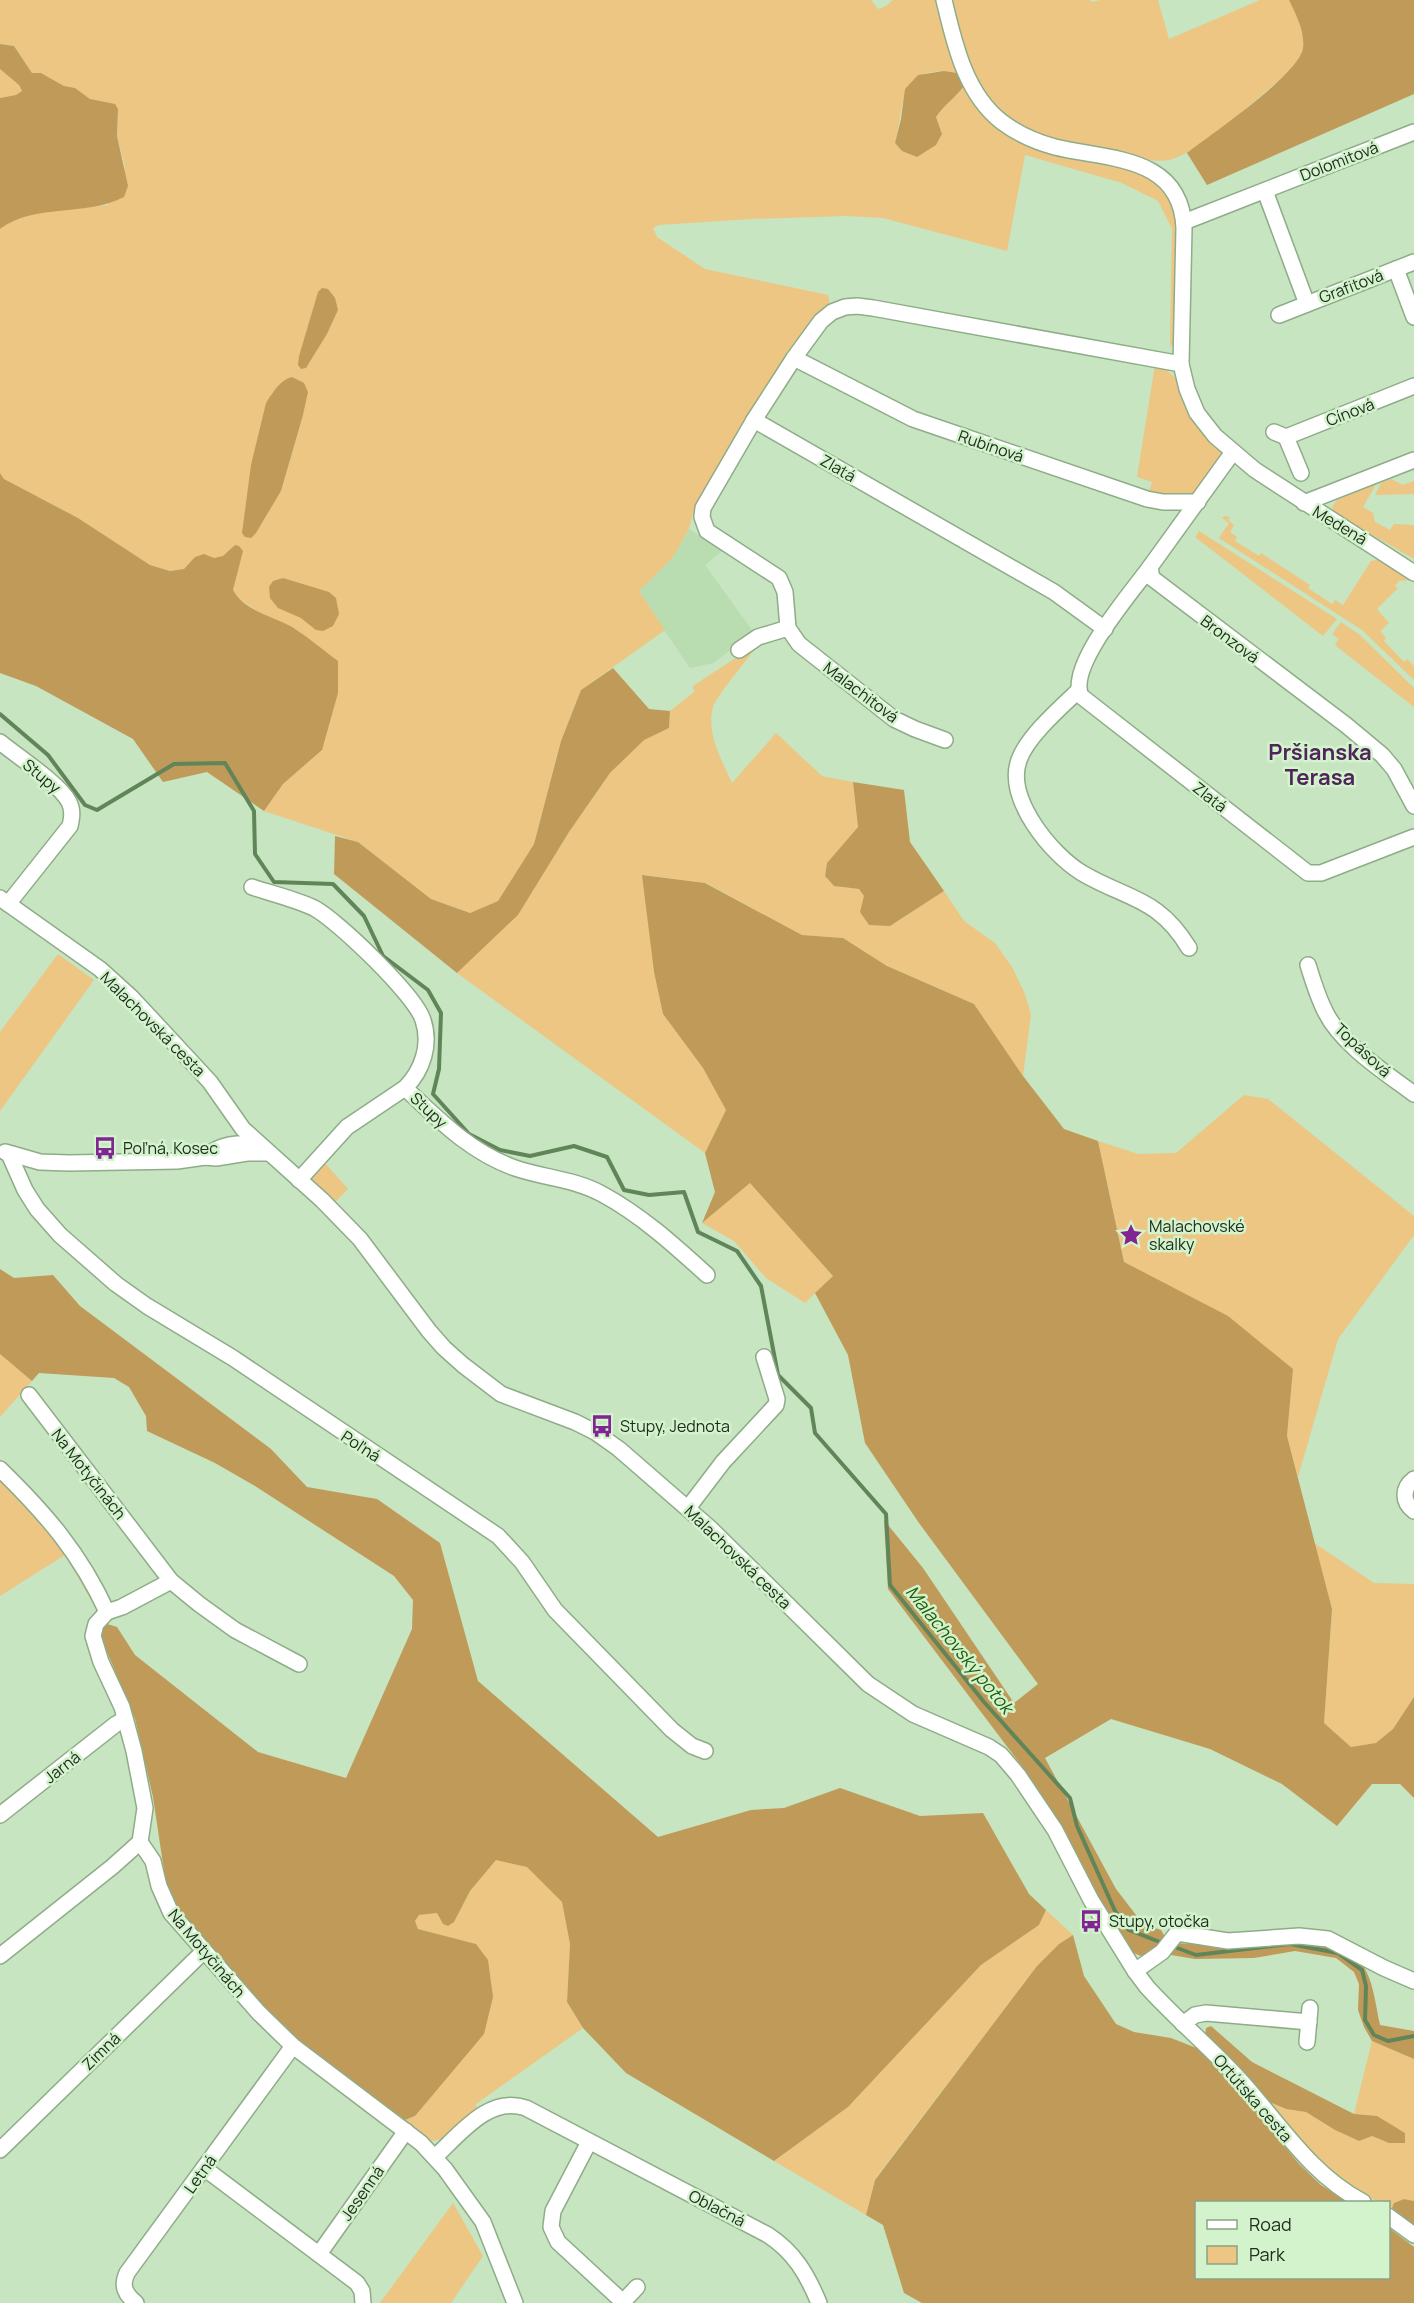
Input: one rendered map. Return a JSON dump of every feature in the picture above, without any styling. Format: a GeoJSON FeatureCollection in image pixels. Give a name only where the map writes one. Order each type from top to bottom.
{"type":"FeatureCollection","features":[{"type":"Feature","properties":{"kind":"street"},"geometry":{"type":"LineString","coordinates":[[944,0],[964,70],[981,99],[1000,121],[1027,138],[1056,147],[1143,166],[1155,173],[1171,188],[1181,206],[1184,222],[1181,364],[1187,389],[1197,413],[1215,436],[1233,452],[1304,503]]}},
{"type":"Feature","properties":{"kind":"street","name":"Dolomitová"},"geometry":{"type":"LineString","coordinates":[[1184,222],[1414,132]]}},
{"type":"Feature","properties":{"kind":"street","name":"Grafitová"},"geometry":{"type":"LineString","coordinates":[[1265,190],[1307,304]]}},
{"type":"Feature","properties":{"kind":"street","name":"Grafitová"},"geometry":{"type":"LineString","coordinates":[[1279,315],[1414,262]]}},
{"type":"Feature","properties":{"kind":"street","name":"Grafitová"},"geometry":{"type":"LineString","coordinates":[[1396,269],[1414,317]]}},
{"type":"Feature","properties":{"kind":"street"},"geometry":{"type":"LineString","coordinates":[[738,650],[758,637],[788,628],[785,592],[779,578],[712,536],[704,525],[702,517],[706,500],[794,358],[821,321],[832,312],[845,307],[857,306],[1181,364]]}},
{"type":"Feature","properties":{"kind":"street","name":"Rubínová"},"geometry":{"type":"LineString","coordinates":[[794,358],[913,419],[1147,499],[1163,502],[1198,502]]}},
{"type":"Feature","properties":{"kind":"street","name":"Cínová"},"geometry":{"type":"LineString","coordinates":[[1301,473],[1280,434],[1414,386]]}},
{"type":"Feature","properties":{"kind":"street","name":"Zlatá"},"geometry":{"type":"LineString","coordinates":[[754,420],[1054,592],[1105,629]]}},
{"type":"Feature","properties":{"kind":"street"},"geometry":{"type":"LineString","coordinates":[[1188,948],[1170,923],[1152,907],[1096,881],[1068,864],[1040,833],[1024,806],[1017,779],[1019,759],[1033,739],[1078,691],[1079,678],[1085,659],[1233,452]]}},
{"type":"Feature","properties":{"kind":"street","name":"Medená"},"geometry":{"type":"LineString","coordinates":[[1304,503],[1414,460]]}},
{"type":"Feature","properties":{"kind":"street","name":"Medená"},"geometry":{"type":"LineString","coordinates":[[1304,503],[1414,573]]}},
{"type":"Feature","properties":{"kind":"street","name":"Bronzová"},"geometry":{"type":"LineString","coordinates":[[1150,567],[1150,573],[1155,582],[1382,754],[1394,769],[1414,806]]}},
{"type":"Feature","properties":{"kind":"street","name":"Malachitová"},"geometry":{"type":"LineString","coordinates":[[788,628],[799,644],[894,719],[945,740]]}},
{"type":"Feature","properties":{"kind":"street","name":"Zlatá"},"geometry":{"type":"LineString","coordinates":[[1078,691],[1086,700],[1300,868],[1314,874],[1414,837]]}},
{"type":"Feature","properties":{"kind":"street","name":"Stupy"},"geometry":{"type":"LineString","coordinates":[[0,742],[62,792],[70,803],[73,814],[70,825],[4,901]]}},
{"type":"Feature","properties":{"kind":"street","name":"Stupy"},"geometry":{"type":"LineString","coordinates":[[252,887],[303,904],[325,915],[359,944],[414,1004],[426,1029],[426,1044],[418,1073],[405,1088],[443,1124],[472,1147],[499,1162],[575,1182],[603,1195],[662,1234],[707,1275]]}},
{"type":"Feature","properties":{"kind":"street","name":"Malachovská cesta"},"geometry":{"type":"LineString","coordinates":[[4,901],[100,969],[132,998],[210,1082],[244,1141],[299,1180],[322,1200],[360,1239],[429,1331],[463,1365],[501,1394],[575,1422],[595,1432],[619,1449],[688,1508],[868,1684],[913,1714],[989,1747],[1001,1755],[1018,1775],[1055,1830],[1091,1900],[1135,1971],[1148,1987]]}},
{"type":"Feature","properties":{"kind":"street","name":"Topásová"},"geometry":{"type":"LineString","coordinates":[[1308,965],[1326,1014],[1335,1026],[1363,1054],[1414,1094]]}},
{"type":"Feature","properties":{"kind":"street"},"geometry":{"type":"LineString","coordinates":[[299,1180],[347,1127],[405,1088]]}},
{"type":"Feature","properties":{"kind":"street","name":"Poľná"},"geometry":{"type":"LineString","coordinates":[[5,1152],[40,1162],[177,1161],[205,1157],[216,1158],[244,1141]]}},
{"type":"Feature","properties":{"kind":"street","name":"Poľná"},"geometry":{"type":"LineString","coordinates":[[5,1152],[37,1209],[97,1269],[147,1306],[232,1358],[498,1536],[522,1562],[555,1610],[672,1730],[692,1746],[705,1750]]}},
{"type":"Feature","properties":{"kind":"street"},"geometry":{"type":"LineString","coordinates":[[688,1508],[723,1462],[776,1405],[777,1399],[764,1357]]}},
{"type":"Feature","properties":{"kind":"street","name":"Na Motyčinách"},"geometry":{"type":"LineString","coordinates":[[29,1395],[171,1581],[235,1630],[299,1664]]}},
{"type":"Feature","properties":{"kind":"street"},"geometry":{"type":"LineString","coordinates":[[0,1469],[72,1548],[107,1612]]}},
{"type":"Feature","properties":{"kind":"street"},"geometry":{"type":"LineString","coordinates":[[1414,1479],[1407,1486],[1404,1496],[1409,1507],[1414,1511]]}},
{"type":"Feature","properties":{"kind":"street"},"geometry":{"type":"LineString","coordinates":[[0,1956],[140,1842],[144,1819],[143,1794],[125,1719],[93,1636],[96,1624],[107,1612],[122,1607],[171,1581]]}},
{"type":"Feature","properties":{"kind":"street","name":"Jarná"},"geometry":{"type":"LineString","coordinates":[[0,1815],[125,1719]]}},
{"type":"Feature","properties":{"kind":"street","name":"Na Motyčinách"},"geometry":{"type":"LineString","coordinates":[[140,1842],[153,1861],[164,1901],[171,1913],[259,2013],[293,2046],[406,2131],[435,2157],[483,2222],[515,2303]]}},
{"type":"Feature","properties":{"kind":"street"},"geometry":{"type":"LineString","coordinates":[[1135,1971],[1178,1933],[1228,1941],[1299,1936],[1328,1939],[1413,1980]]}},
{"type":"Feature","properties":{"kind":"street","name":"Zimná"},"geometry":{"type":"LineString","coordinates":[[0,2150],[203,1952]]}},
{"type":"Feature","properties":{"kind":"street","name":"Ortútska cesta"},"geometry":{"type":"LineString","coordinates":[[1148,1987],[1242,2082],[1276,2125],[1316,2168],[1333,2184],[1361,2201]]}},
{"type":"Feature","properties":{"kind":"street"},"geometry":{"type":"LineString","coordinates":[[1183,2024],[1195,2015],[1206,2013],[1309,2015],[1307,2042]]}},
{"type":"Feature","properties":{"kind":"street","name":"Letná"},"geometry":{"type":"LineString","coordinates":[[136,2303],[128,2296],[124,2288],[127,2273],[293,2046]]}},
{"type":"Feature","properties":{"kind":"street","name":"Oblačná"},"geometry":{"type":"LineString","coordinates":[[435,2157],[484,2114],[502,2105],[517,2105],[526,2108],[781,2243],[801,2265],[819,2303]]}},
{"type":"Feature","properties":{"kind":"street","name":"Jesenná"},"geometry":{"type":"LineString","coordinates":[[319,2254],[406,2131]]}},
{"type":"Feature","properties":{"kind":"street"},"geometry":{"type":"LineString","coordinates":[[589,2142],[553,2211],[551,2227],[558,2242],[622,2302],[637,2287]]}},
{"type":"Feature","properties":{"kind":"street"},"geometry":{"type":"LineString","coordinates":[[204,2168],[357,2283],[362,2291],[363,2303]]}},
{"type":"Feature","properties":{"kind":"street"},"geometry":{"type":"LineString","coordinates":[[1390,2217],[1414,2235]]}},
{"type":"Feature","properties":{"kind":"shaded area"},"geometry":{"type":"Polygon","coordinates":[[[1289,0],[1414,0],[1414,94],[1207,185],[1187,153],[1271,88],[1287,73],[1303,48],[1303,35],[1289,0]]]}},
{"type":"Feature","properties":{"kind":"shaded area"},"geometry":{"type":"Polygon","coordinates":[[[0,44],[14,46],[32,73],[41,73],[64,86],[75,88],[90,99],[115,104],[118,109],[117,136],[128,186],[124,197],[93,207],[28,216],[0,229],[0,98],[16,95],[22,91],[19,85],[0,69],[0,44]]]}},
{"type":"Feature","properties":{"kind":"shaded area"},"geometry":{"type":"Polygon","coordinates":[[[944,71],[957,73],[964,86],[936,117],[942,134],[936,145],[917,157],[902,151],[895,143],[905,89],[918,75],[944,71]]]}},
{"type":"Feature","properties":{"kind":"shaded area"},"geometry":{"type":"Polygon","coordinates":[[[322,288],[328,289],[335,298],[338,310],[327,334],[306,368],[301,369],[298,365],[299,356],[318,292],[322,288]]]}},
{"type":"Feature","properties":{"kind":"shaded area"},"geometry":{"type":"Polygon","coordinates":[[[292,377],[304,383],[308,392],[281,491],[256,533],[251,538],[245,537],[242,533],[251,465],[266,403],[281,383],[292,377]]]}},
{"type":"Feature","properties":{"kind":"shaded area"},"geometry":{"type":"Polygon","coordinates":[[[0,473],[4,479],[78,518],[150,565],[170,571],[184,569],[195,557],[204,554],[214,558],[223,556],[235,545],[239,546],[243,551],[233,590],[238,597],[251,608],[292,627],[338,661],[338,693],[322,750],[283,784],[264,811],[207,772],[163,782],[133,739],[36,686],[0,673],[0,473]]]}},
{"type":"Feature","properties":{"kind":"shaded area"},"geometry":{"type":"Polygon","coordinates":[[[689,529],[723,550],[705,565],[754,633],[713,663],[690,668],[638,591],[673,557],[689,529]]]}},
{"type":"Feature","properties":{"kind":"shaded area"},"geometry":{"type":"Polygon","coordinates":[[[283,578],[329,592],[336,598],[339,614],[333,626],[323,631],[316,630],[301,618],[278,608],[270,598],[269,587],[273,581],[283,578]]]}},
{"type":"Feature","properties":{"kind":"shaded area"},"geometry":{"type":"Polygon","coordinates":[[[613,668],[649,709],[670,711],[669,728],[644,740],[610,773],[569,832],[518,915],[457,973],[334,874],[335,836],[358,842],[431,899],[470,913],[498,901],[534,844],[561,741],[581,690],[613,668]]]}},
{"type":"Feature","properties":{"kind":"shaded area"},"geometry":{"type":"Polygon","coordinates":[[[853,782],[904,790],[910,842],[944,891],[890,926],[869,925],[860,912],[864,896],[859,889],[834,886],[825,876],[827,863],[858,827],[853,782]]]}},
{"type":"Feature","properties":{"kind":"shaded area"},"geometry":{"type":"Polygon","coordinates":[[[642,875],[705,883],[802,935],[843,938],[887,966],[974,1004],[1023,1076],[1064,1129],[1098,1141],[1124,1262],[1228,1316],[1293,1369],[1287,1436],[1332,1609],[1324,1723],[1351,1747],[1376,1743],[1393,1729],[1414,1697],[1414,1798],[1400,1784],[1372,1784],[1337,1826],[1282,1784],[1210,1749],[1111,1719],[1045,1758],[1116,1889],[1143,1924],[1161,1930],[1165,1937],[1158,1949],[1141,1956],[1129,1951],[1021,1765],[888,1589],[884,1520],[923,1568],[1014,1703],[1038,1684],[919,1523],[865,1443],[848,1355],[815,1293],[833,1276],[750,1183],[702,1223],[715,1192],[705,1153],[726,1110],[703,1068],[663,1014],[654,972],[642,875]]]}},
{"type":"Feature","properties":{"kind":"shaded area"},"geometry":{"type":"Polygon","coordinates":[[[0,1269],[14,1278],[53,1275],[80,1306],[271,1449],[307,1487],[377,1499],[440,1543],[478,1681],[658,1837],[751,1810],[784,1808],[840,1788],[920,1816],[983,1813],[1029,1894],[1046,1910],[1039,1925],[981,1965],[848,2107],[774,2161],[626,2073],[583,2028],[567,2002],[570,1944],[562,1902],[527,1867],[496,1860],[470,1891],[454,1922],[448,1926],[443,1924],[437,1913],[419,1915],[415,1921],[418,1929],[476,1944],[488,1960],[493,1997],[484,2034],[415,2116],[405,2120],[298,2041],[241,1986],[178,1911],[166,1884],[153,1797],[135,1719],[100,1635],[104,1623],[117,1627],[135,1655],[258,1752],[346,1778],[412,1629],[413,1600],[394,1576],[255,1486],[215,1463],[147,1431],[146,1416],[129,1387],[114,1378],[39,1373],[32,1381],[0,1354],[0,1269]]]}},
{"type":"Feature","properties":{"kind":"shaded area"},"geometry":{"type":"Polygon","coordinates":[[[1073,1935],[1084,1976],[1116,2024],[1134,2032],[1171,2038],[1199,2049],[1300,2165],[1321,2185],[1345,2201],[1195,2201],[1195,2279],[1390,2279],[1390,2229],[1414,2247],[1414,2303],[922,2303],[904,2293],[883,2225],[866,2215],[875,2180],[1037,1966],[1059,1944],[1073,1935]]]}},
{"type":"Feature","properties":{"kind":"shaded area"},"geometry":{"type":"Polygon","coordinates":[[[1311,1941],[1341,1950],[1361,1963],[1371,1982],[1380,2025],[1414,2031],[1414,2059],[1372,2041],[1358,2010],[1359,1984],[1354,1972],[1336,1958],[1295,1951],[1254,1958],[1195,1959],[1165,1954],[1172,1943],[1232,1946],[1311,1941]]]}},
{"type":"Feature","properties":{"kind":"shaded area"},"geometry":{"type":"Polygon","coordinates":[[[1211,2026],[1252,2062],[1354,2114],[1377,2116],[1405,2133],[1405,2143],[1389,2143],[1372,2136],[1359,2141],[1335,2130],[1306,2112],[1286,2109],[1267,2101],[1232,2061],[1205,2037],[1206,2028],[1211,2026]]]}},
{"type":"Feature","properties":{"kind":"shaded area"},"geometry":{"type":"Polygon","coordinates":[[[1404,2199],[1414,2201],[1414,2225],[1392,2208],[1394,2203],[1404,2199]]]}},
{"type":"Feature","properties":{"kind":"green space"},"geometry":{"type":"Polygon","coordinates":[[[0,0],[871,0],[878,9],[893,0],[937,0],[957,73],[938,71],[924,74],[914,80],[904,100],[895,143],[902,151],[942,133],[936,117],[964,86],[977,106],[999,129],[1017,140],[1133,169],[1150,179],[1168,196],[1178,223],[1175,341],[1170,347],[1172,229],[1158,201],[1122,183],[1025,155],[1007,251],[883,218],[846,216],[751,219],[659,225],[653,228],[657,237],[705,269],[828,295],[830,305],[723,459],[695,506],[689,529],[673,557],[639,591],[665,630],[581,690],[561,741],[534,844],[498,901],[470,913],[431,899],[358,842],[264,811],[283,784],[322,750],[256,610],[237,598],[233,590],[240,561],[235,545],[224,556],[214,558],[203,556],[184,569],[170,571],[150,565],[78,518],[4,479],[0,473],[0,229],[11,222],[38,213],[108,205],[125,167],[117,136],[118,109],[90,99],[75,88],[64,86],[41,73],[32,73],[14,46],[0,44],[0,0]],[[322,288],[318,293],[299,356],[301,369],[306,368],[327,334],[338,310],[322,288]],[[293,377],[287,378],[271,394],[256,533],[281,491],[303,415],[308,392],[293,377]]]}},
{"type":"Feature","properties":{"kind":"green space"},"geometry":{"type":"Polygon","coordinates":[[[952,0],[1089,0],[1093,2],[1158,0],[1169,39],[1260,0],[1289,0],[1300,25],[1303,45],[1294,68],[1220,130],[1181,156],[1169,160],[1154,160],[1041,136],[1007,117],[983,89],[974,72],[952,0]]]}},
{"type":"Feature","properties":{"kind":"green space"},"geometry":{"type":"Polygon","coordinates":[[[0,69],[19,85],[22,92],[0,98],[0,69]]]}},
{"type":"Feature","properties":{"kind":"green space"},"geometry":{"type":"Polygon","coordinates":[[[1155,365],[1164,368],[1178,380],[1221,448],[1221,456],[1197,493],[1165,497],[1149,492],[1152,482],[1137,477],[1155,365]]]}},
{"type":"Feature","properties":{"kind":"green space"},"geometry":{"type":"Polygon","coordinates":[[[1391,479],[1403,485],[1414,481],[1414,494],[1375,495],[1381,483],[1391,479]]]}},
{"type":"Feature","properties":{"kind":"green space"},"geometry":{"type":"Polygon","coordinates":[[[1376,484],[1363,507],[1373,513],[1375,522],[1390,530],[1394,524],[1414,525],[1414,559],[1334,513],[1332,507],[1337,500],[1376,484]]]}},
{"type":"Feature","properties":{"kind":"green space"},"geometry":{"type":"Polygon","coordinates":[[[1230,517],[1228,520],[1234,525],[1230,532],[1237,537],[1235,541],[1259,556],[1261,553],[1310,585],[1308,588],[1332,604],[1335,600],[1343,605],[1371,561],[1381,559],[1409,580],[1399,581],[1395,586],[1398,588],[1377,609],[1389,623],[1380,631],[1386,638],[1384,641],[1404,662],[1407,659],[1414,666],[1414,680],[1362,630],[1219,538],[1229,523],[1222,518],[1230,517]]]}},
{"type":"Feature","properties":{"kind":"green space"},"geometry":{"type":"Polygon","coordinates":[[[1199,531],[1337,619],[1323,636],[1195,537],[1199,531]]]}},
{"type":"Feature","properties":{"kind":"green space"},"geometry":{"type":"Polygon","coordinates":[[[1341,622],[1360,635],[1414,688],[1414,707],[1335,645],[1339,639],[1332,634],[1341,622]]]}},
{"type":"Feature","properties":{"kind":"green space"},"geometry":{"type":"Polygon","coordinates":[[[760,642],[727,685],[713,707],[711,717],[713,736],[719,755],[732,783],[776,733],[822,776],[853,782],[858,827],[827,863],[825,876],[834,886],[859,889],[890,926],[944,891],[964,921],[995,943],[1012,967],[1025,994],[1031,1015],[1023,1076],[974,1004],[887,966],[843,938],[802,935],[706,883],[643,875],[654,972],[663,1014],[703,1068],[726,1110],[705,1153],[457,973],[518,915],[569,832],[610,773],[644,739],[669,728],[670,711],[694,692],[693,686],[760,642]]]}},
{"type":"Feature","properties":{"kind":"green space"},"geometry":{"type":"Polygon","coordinates":[[[58,954],[94,980],[0,1111],[0,1032],[58,954]]]}},
{"type":"Feature","properties":{"kind":"green space"},"geometry":{"type":"Polygon","coordinates":[[[1244,1095],[1268,1099],[1414,1216],[1414,1235],[1338,1339],[1298,1477],[1287,1436],[1293,1369],[1124,1262],[1098,1141],[1138,1154],[1176,1153],[1244,1095]]]}},
{"type":"Feature","properties":{"kind":"green space"},"geometry":{"type":"Polygon","coordinates":[[[324,1162],[348,1189],[335,1202],[309,1180],[309,1177],[324,1162]]]}},
{"type":"Feature","properties":{"kind":"green space"},"geometry":{"type":"Polygon","coordinates":[[[750,1183],[833,1276],[805,1303],[766,1278],[734,1241],[702,1223],[750,1183]]]}},
{"type":"Feature","properties":{"kind":"green space"},"geometry":{"type":"Polygon","coordinates":[[[0,1354],[32,1381],[0,1417],[0,1354]]]}},
{"type":"Feature","properties":{"kind":"green space"},"geometry":{"type":"Polygon","coordinates":[[[0,1477],[69,1554],[95,1607],[65,1555],[0,1596],[0,1477]]]}},
{"type":"Feature","properties":{"kind":"green space"},"geometry":{"type":"Polygon","coordinates":[[[1314,1543],[1374,1583],[1414,1584],[1414,1697],[1393,1729],[1377,1743],[1351,1747],[1324,1723],[1332,1609],[1314,1543]]]}},
{"type":"Feature","properties":{"kind":"green space"},"geometry":{"type":"Polygon","coordinates":[[[496,1860],[527,1866],[562,1902],[570,1944],[567,2002],[583,2028],[476,2104],[477,2109],[446,2138],[428,2142],[405,2120],[415,2116],[476,1944],[418,1929],[415,1921],[419,1915],[437,1913],[443,1924],[454,1922],[470,1891],[496,1860]]]}},
{"type":"Feature","properties":{"kind":"green space"},"geometry":{"type":"Polygon","coordinates":[[[1046,1910],[1073,1935],[1059,1944],[1037,1966],[875,2179],[866,2215],[774,2161],[848,2107],[981,1965],[1039,1925],[1046,1910]]]}},
{"type":"Feature","properties":{"kind":"green space"},"geometry":{"type":"Polygon","coordinates":[[[1372,2041],[1414,2059],[1414,2201],[1404,2199],[1394,2203],[1392,2208],[1390,2201],[1372,2199],[1355,2190],[1322,2163],[1267,2101],[1286,2109],[1306,2112],[1335,2130],[1359,2141],[1372,2136],[1389,2143],[1405,2143],[1405,2133],[1377,2117],[1354,2114],[1372,2041]]]}},
{"type":"Feature","properties":{"kind":"green space"},"geometry":{"type":"Polygon","coordinates":[[[453,2203],[483,2256],[451,2303],[380,2303],[453,2203]]]}},
{"type":"Feature","properties":{"kind":"waterway","name":"Malachovský potok"},"geometry":{"type":"LineString","coordinates":[[0,714],[48,755],[85,805],[97,810],[174,764],[225,763],[254,811],[255,854],[274,882],[333,884],[364,916],[383,956],[428,990],[441,1013],[439,1069],[433,1094],[469,1134],[500,1150],[530,1156],[574,1146],[607,1157],[624,1190],[649,1195],[684,1192],[698,1232],[737,1251],[761,1286],[778,1375],[811,1408],[815,1433],[886,1514],[890,1585],[984,1702],[1070,1798],[1077,1826],[1115,1911],[1129,1930],[1165,1944]]}},
{"type":"Feature","properties":{"kind":"waterway","name":"Malachovský potok"},"geometry":{"type":"LineString","coordinates":[[1172,1946],[1196,1955],[1290,1944],[1338,1953],[1362,1970],[1366,1986],[1365,2020],[1374,2035],[1388,2041],[1414,2036]]}},
{"type":"Feature","properties":{"kind":"place","name":"Poľná, Kosec"},"geometry":{"type":"Point","coordinates":[105,1148]}},
{"type":"Feature","properties":{"kind":"place","name":"Malachovské skalky"},"geometry":{"type":"Point","coordinates":[1131,1235]}},
{"type":"Feature","properties":{"kind":"place","name":"Stupy, Jednota"},"geometry":{"type":"Point","coordinates":[602,1426]}},
{"type":"Feature","properties":{"kind":"place","name":"Stupy, otočka"},"geometry":{"type":"Point","coordinates":[1091,1921]}},
{"type":"Feature","properties":{"kind":"district","name":"Pršianska Terasa"},"geometry":{"type":"Point","coordinates":[1320,764]}}]}
